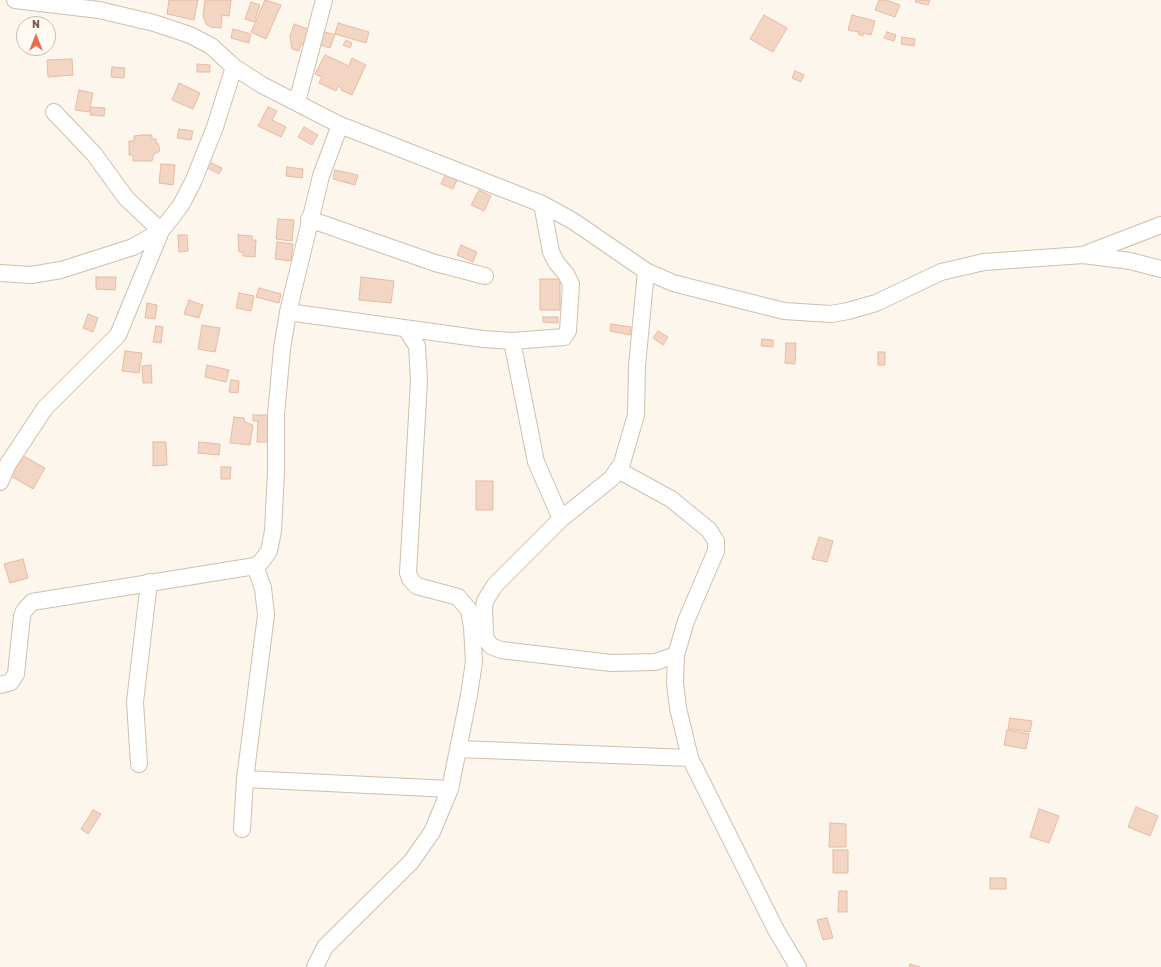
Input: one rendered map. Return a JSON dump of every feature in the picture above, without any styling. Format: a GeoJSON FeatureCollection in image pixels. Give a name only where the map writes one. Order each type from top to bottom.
{"type":"FeatureCollection","features":[{"type":"Feature","properties":{"kind":"street"},"geometry":{"type":"LineString","coordinates":[[15,0],[51,2],[100,10],[154,23],[190,35],[211,46],[234,67],[262,85],[340,125],[542,204],[573,221],[646,271],[673,283],[784,311],[831,314],[876,303],[941,272],[963,265],[984,262],[1083,254],[1130,261],[1161,269]]}},
{"type":"Feature","properties":{"kind":"street"},"geometry":{"type":"LineString","coordinates":[[296,102],[324,0]]}},
{"type":"Feature","properties":{"kind":"street"},"geometry":{"type":"LineString","coordinates":[[0,482],[8,464],[45,408],[118,335],[142,275],[162,231],[181,205],[193,182],[215,127],[234,67]]}},
{"type":"Feature","properties":{"kind":"street"},"geometry":{"type":"LineString","coordinates":[[54,112],[94,154],[126,198],[162,231]]}},
{"type":"Feature","properties":{"kind":"street"},"geometry":{"type":"LineString","coordinates":[[0,685],[10,682],[16,674],[22,616],[24,611],[32,602],[255,566],[261,562],[269,551],[272,543],[276,472],[276,415],[282,349],[288,312],[309,220],[321,176],[340,125]]}},
{"type":"Feature","properties":{"kind":"street"},"geometry":{"type":"LineString","coordinates":[[288,312],[406,329],[512,341],[562,338],[567,334],[571,284],[566,274],[553,257],[542,204]]}},
{"type":"Feature","properties":{"kind":"street"},"geometry":{"type":"LineString","coordinates":[[309,220],[435,263],[485,276]]}},
{"type":"Feature","properties":{"kind":"street"},"geometry":{"type":"LineString","coordinates":[[1083,254],[1161,225]]}},
{"type":"Feature","properties":{"kind":"street"},"geometry":{"type":"LineString","coordinates":[[0,273],[32,275],[61,270],[133,247],[162,231]]}},
{"type":"Feature","properties":{"kind":"street"},"geometry":{"type":"LineString","coordinates":[[646,271],[637,366],[636,415],[626,454],[618,470],[605,484],[561,519],[495,585],[488,596],[484,608],[485,633],[486,639],[491,646],[501,650],[612,663],[655,662],[676,655]]}},
{"type":"Feature","properties":{"kind":"street"},"geometry":{"type":"LineString","coordinates":[[314,967],[326,948],[412,862],[432,832],[450,789],[474,662],[472,627],[469,610],[458,597],[420,588],[410,579],[408,573],[419,373],[417,346],[406,329]]}},
{"type":"Feature","properties":{"kind":"street"},"geometry":{"type":"LineString","coordinates":[[512,341],[536,462],[561,519]]}},
{"type":"Feature","properties":{"kind":"street"},"geometry":{"type":"LineString","coordinates":[[618,470],[671,500],[709,530],[716,541],[716,550],[686,621],[676,655],[676,697],[690,758],[773,923],[798,967]]}},
{"type":"Feature","properties":{"kind":"street"},"geometry":{"type":"LineString","coordinates":[[242,829],[245,779],[266,615],[263,588],[255,566]]}},
{"type":"Feature","properties":{"kind":"street"},"geometry":{"type":"LineString","coordinates":[[139,764],[135,702],[149,582]]}},
{"type":"Feature","properties":{"kind":"street"},"geometry":{"type":"LineString","coordinates":[[458,748],[690,758]]}},
{"type":"Feature","properties":{"kind":"street"},"geometry":{"type":"LineString","coordinates":[[245,779],[450,789]]}},
{"type":"Feature","properties":{"kind":"building"},"geometry":{"type":"Polygon","coordinates":[[[169,0],[198,0],[194,20],[167,14],[169,0]]]}},
{"type":"Feature","properties":{"kind":"building"},"geometry":{"type":"Polygon","coordinates":[[[205,0],[231,0],[229,16],[222,15],[221,28],[210,27],[206,24],[203,16],[205,0]]]}},
{"type":"Feature","properties":{"kind":"building"},"geometry":{"type":"Polygon","coordinates":[[[265,0],[281,5],[266,39],[251,32],[265,0]]]}},
{"type":"Feature","properties":{"kind":"building"},"geometry":{"type":"Polygon","coordinates":[[[879,0],[886,0],[900,5],[895,17],[875,10],[879,0]]]}},
{"type":"Feature","properties":{"kind":"building"},"geometry":{"type":"Polygon","coordinates":[[[916,0],[930,0],[928,5],[915,2],[916,0]]]}},
{"type":"Feature","properties":{"kind":"building"},"geometry":{"type":"Polygon","coordinates":[[[251,2],[260,5],[254,22],[245,19],[251,2]]]}},
{"type":"Feature","properties":{"kind":"building"},"geometry":{"type":"Polygon","coordinates":[[[764,15],[787,28],[773,52],[750,39],[764,15]]]}},
{"type":"Feature","properties":{"kind":"building"},"geometry":{"type":"Polygon","coordinates":[[[852,15],[875,21],[871,35],[863,33],[863,36],[858,34],[859,32],[848,30],[852,15]]]}},
{"type":"Feature","properties":{"kind":"building"},"geometry":{"type":"Polygon","coordinates":[[[338,23],[369,32],[366,43],[335,34],[338,23]]]}},
{"type":"Feature","properties":{"kind":"building"},"geometry":{"type":"Polygon","coordinates":[[[294,24],[311,30],[305,46],[301,44],[299,51],[292,49],[290,36],[294,24]]]}},
{"type":"Feature","properties":{"kind":"building"},"geometry":{"type":"Polygon","coordinates":[[[233,29],[251,34],[249,43],[231,38],[233,29]]]}},
{"type":"Feature","properties":{"kind":"building"},"geometry":{"type":"Polygon","coordinates":[[[322,31],[335,35],[330,48],[318,44],[322,31]]]}},
{"type":"Feature","properties":{"kind":"building"},"geometry":{"type":"Polygon","coordinates":[[[887,32],[896,35],[894,41],[884,38],[887,32]]]}},
{"type":"Feature","properties":{"kind":"building"},"geometry":{"type":"Polygon","coordinates":[[[902,37],[915,39],[914,46],[901,44],[902,37]]]}},
{"type":"Feature","properties":{"kind":"building"},"geometry":{"type":"Polygon","coordinates":[[[346,40],[352,43],[350,48],[343,45],[346,40]]]}},
{"type":"Feature","properties":{"kind":"building"},"geometry":{"type":"Polygon","coordinates":[[[325,55],[349,66],[352,58],[366,65],[352,95],[341,90],[342,88],[338,86],[336,91],[319,83],[322,77],[315,74],[325,55]]]}},
{"type":"Feature","properties":{"kind":"building"},"geometry":{"type":"Polygon","coordinates":[[[72,59],[73,75],[48,77],[47,60],[72,59]]]}},
{"type":"Feature","properties":{"kind":"building"},"geometry":{"type":"Polygon","coordinates":[[[197,64],[210,65],[210,72],[197,72],[197,64]]]}},
{"type":"Feature","properties":{"kind":"building"},"geometry":{"type":"Polygon","coordinates":[[[112,67],[125,68],[124,78],[111,77],[112,67]]]}},
{"type":"Feature","properties":{"kind":"building"},"geometry":{"type":"Polygon","coordinates":[[[795,71],[804,75],[801,82],[792,78],[795,71]]]}},
{"type":"Feature","properties":{"kind":"building"},"geometry":{"type":"Polygon","coordinates":[[[179,83],[200,93],[193,109],[172,100],[179,83]]]}},
{"type":"Feature","properties":{"kind":"building"},"geometry":{"type":"Polygon","coordinates":[[[79,90],[93,93],[89,112],[75,110],[79,90]]]}},
{"type":"Feature","properties":{"kind":"building"},"geometry":{"type":"Polygon","coordinates":[[[91,107],[105,108],[104,116],[90,115],[91,107]]]}},
{"type":"Feature","properties":{"kind":"building"},"geometry":{"type":"Polygon","coordinates":[[[268,107],[277,111],[272,120],[286,127],[281,137],[258,126],[268,107]]]}},
{"type":"Feature","properties":{"kind":"building"},"geometry":{"type":"Polygon","coordinates":[[[304,127],[318,135],[312,145],[298,137],[304,127]]]}},
{"type":"Feature","properties":{"kind":"building"},"geometry":{"type":"Polygon","coordinates":[[[179,129],[193,131],[191,140],[177,138],[179,129]]]}},
{"type":"Feature","properties":{"kind":"building"},"geometry":{"type":"Polygon","coordinates":[[[152,135],[152,139],[156,139],[156,143],[158,143],[160,151],[154,154],[152,161],[133,161],[133,155],[129,155],[129,141],[134,141],[134,136],[152,135]]]}},
{"type":"Feature","properties":{"kind":"building"},"geometry":{"type":"Polygon","coordinates":[[[209,162],[222,168],[219,174],[206,167],[209,162]]]}},
{"type":"Feature","properties":{"kind":"building"},"geometry":{"type":"Polygon","coordinates":[[[161,164],[175,165],[173,185],[159,183],[161,164]]]}},
{"type":"Feature","properties":{"kind":"building"},"geometry":{"type":"Polygon","coordinates":[[[287,167],[303,169],[302,178],[286,176],[287,167]]]}},
{"type":"Feature","properties":{"kind":"building"},"geometry":{"type":"Polygon","coordinates":[[[335,170],[358,175],[355,185],[333,179],[335,170]]]}},
{"type":"Feature","properties":{"kind":"building"},"geometry":{"type":"Polygon","coordinates":[[[445,175],[457,180],[453,189],[441,184],[445,175]]]}},
{"type":"Feature","properties":{"kind":"building"},"geometry":{"type":"Polygon","coordinates":[[[479,190],[491,196],[484,211],[471,205],[479,190]]]}},
{"type":"Feature","properties":{"kind":"building"},"geometry":{"type":"Polygon","coordinates":[[[278,219],[294,220],[292,241],[276,239],[278,219]]]}},
{"type":"Feature","properties":{"kind":"building"},"geometry":{"type":"Polygon","coordinates":[[[178,235],[187,235],[188,251],[179,252],[178,235]]]}},
{"type":"Feature","properties":{"kind":"building"},"geometry":{"type":"Polygon","coordinates":[[[238,235],[252,236],[252,240],[256,240],[255,257],[243,256],[243,252],[239,252],[238,235]]]}},
{"type":"Feature","properties":{"kind":"building"},"geometry":{"type":"Polygon","coordinates":[[[277,242],[293,244],[291,261],[275,259],[277,242]]]}},
{"type":"Feature","properties":{"kind":"building"},"geometry":{"type":"Polygon","coordinates":[[[461,245],[477,252],[473,262],[457,255],[461,245]]]}},
{"type":"Feature","properties":{"kind":"building"},"geometry":{"type":"Polygon","coordinates":[[[96,277],[116,277],[115,290],[96,289],[96,277]]]}},
{"type":"Feature","properties":{"kind":"building"},"geometry":{"type":"Polygon","coordinates":[[[361,277],[394,281],[391,303],[359,300],[361,277]]]}},
{"type":"Feature","properties":{"kind":"building"},"geometry":{"type":"Polygon","coordinates":[[[540,279],[560,279],[560,310],[540,310],[540,279]]]}},
{"type":"Feature","properties":{"kind":"building"},"geometry":{"type":"Polygon","coordinates":[[[259,288],[281,294],[279,303],[256,297],[259,288]]]}},
{"type":"Feature","properties":{"kind":"building"},"geometry":{"type":"Polygon","coordinates":[[[239,293],[254,296],[251,311],[236,308],[239,293]]]}},
{"type":"Feature","properties":{"kind":"building"},"geometry":{"type":"Polygon","coordinates":[[[189,300],[203,305],[199,318],[184,314],[189,300]]]}},
{"type":"Feature","properties":{"kind":"building"},"geometry":{"type":"Polygon","coordinates":[[[147,303],[157,305],[155,319],[145,318],[147,303]]]}},
{"type":"Feature","properties":{"kind":"building"},"geometry":{"type":"Polygon","coordinates":[[[88,314],[98,318],[93,332],[83,328],[88,314]]]}},
{"type":"Feature","properties":{"kind":"building"},"geometry":{"type":"Polygon","coordinates":[[[543,317],[558,317],[558,323],[543,322],[543,317]]]}},
{"type":"Feature","properties":{"kind":"building"},"geometry":{"type":"Polygon","coordinates":[[[611,324],[631,327],[630,335],[610,331],[611,324]]]}},
{"type":"Feature","properties":{"kind":"building"},"geometry":{"type":"Polygon","coordinates":[[[202,325],[220,328],[215,352],[198,349],[202,325]]]}},
{"type":"Feature","properties":{"kind":"building"},"geometry":{"type":"Polygon","coordinates":[[[156,326],[163,327],[161,343],[153,342],[156,326]]]}},
{"type":"Feature","properties":{"kind":"building"},"geometry":{"type":"Polygon","coordinates":[[[658,331],[668,337],[663,345],[653,338],[658,331]]]}},
{"type":"Feature","properties":{"kind":"building"},"geometry":{"type":"Polygon","coordinates":[[[762,339],[773,340],[773,347],[761,346],[762,339]]]}},
{"type":"Feature","properties":{"kind":"building"},"geometry":{"type":"Polygon","coordinates":[[[786,343],[796,343],[795,364],[785,363],[786,343]]]}},
{"type":"Feature","properties":{"kind":"building"},"geometry":{"type":"Polygon","coordinates":[[[125,351],[142,353],[139,373],[122,371],[125,351]]]}},
{"type":"Feature","properties":{"kind":"building"},"geometry":{"type":"Polygon","coordinates":[[[878,352],[885,352],[885,365],[878,365],[878,352]]]}},
{"type":"Feature","properties":{"kind":"building"},"geometry":{"type":"Polygon","coordinates":[[[151,365],[152,383],[143,383],[142,366],[151,365]]]}},
{"type":"Feature","properties":{"kind":"building"},"geometry":{"type":"Polygon","coordinates":[[[207,365],[229,370],[226,382],[205,377],[207,365]]]}},
{"type":"Feature","properties":{"kind":"building"},"geometry":{"type":"Polygon","coordinates":[[[231,380],[239,381],[238,393],[229,392],[231,380]]]}},
{"type":"Feature","properties":{"kind":"building"},"geometry":{"type":"Polygon","coordinates":[[[253,415],[269,415],[269,442],[257,442],[258,421],[253,421],[253,415]]]}},
{"type":"Feature","properties":{"kind":"building"},"geometry":{"type":"Polygon","coordinates":[[[234,417],[244,418],[245,422],[253,425],[250,445],[230,443],[234,417]]]}},
{"type":"Feature","properties":{"kind":"building"},"geometry":{"type":"Polygon","coordinates":[[[153,442],[166,442],[167,465],[153,466],[153,442]]]}},
{"type":"Feature","properties":{"kind":"building"},"geometry":{"type":"Polygon","coordinates":[[[199,442],[220,444],[219,455],[198,453],[199,442]]]}},
{"type":"Feature","properties":{"kind":"building"},"geometry":{"type":"Polygon","coordinates":[[[18,453],[45,468],[33,489],[6,473],[18,453]]]}},
{"type":"Feature","properties":{"kind":"building"},"geometry":{"type":"Polygon","coordinates":[[[221,467],[231,467],[230,479],[221,479],[221,467]]]}},
{"type":"Feature","properties":{"kind":"building"},"geometry":{"type":"Polygon","coordinates":[[[476,481],[493,481],[493,510],[476,510],[476,481]]]}},
{"type":"Feature","properties":{"kind":"building"},"geometry":{"type":"Polygon","coordinates":[[[819,537],[833,541],[827,562],[812,559],[819,537]]]}},
{"type":"Feature","properties":{"kind":"building"},"geometry":{"type":"Polygon","coordinates":[[[23,559],[28,578],[10,583],[4,564],[23,559]]]}},
{"type":"Feature","properties":{"kind":"building"},"geometry":{"type":"Polygon","coordinates":[[[1010,718],[1032,721],[1030,732],[1008,729],[1010,718]]]}},
{"type":"Feature","properties":{"kind":"building"},"geometry":{"type":"Polygon","coordinates":[[[1007,730],[1029,734],[1026,749],[1004,745],[1007,730]]]}},
{"type":"Feature","properties":{"kind":"building"},"geometry":{"type":"Polygon","coordinates":[[[1136,807],[1158,816],[1150,836],[1128,827],[1136,807]]]}},
{"type":"Feature","properties":{"kind":"building"},"geometry":{"type":"Polygon","coordinates":[[[1039,809],[1059,816],[1049,843],[1030,837],[1039,809]]]}},
{"type":"Feature","properties":{"kind":"building"},"geometry":{"type":"Polygon","coordinates":[[[93,810],[101,814],[88,834],[81,829],[93,810]]]}},
{"type":"Feature","properties":{"kind":"building"},"geometry":{"type":"Polygon","coordinates":[[[830,823],[846,824],[846,847],[829,847],[830,823]]]}},
{"type":"Feature","properties":{"kind":"building"},"geometry":{"type":"Polygon","coordinates":[[[833,850],[848,850],[848,873],[833,873],[833,850]]]}},
{"type":"Feature","properties":{"kind":"building"},"geometry":{"type":"Polygon","coordinates":[[[990,878],[1006,878],[1006,889],[990,889],[990,878]]]}},
{"type":"Feature","properties":{"kind":"building"},"geometry":{"type":"Polygon","coordinates":[[[839,891],[847,891],[847,912],[838,912],[839,891]]]}},
{"type":"Feature","properties":{"kind":"building"},"geometry":{"type":"Polygon","coordinates":[[[827,918],[833,938],[823,940],[817,920],[827,918]]]}},
{"type":"Feature","properties":{"kind":"building"},"geometry":{"type":"Polygon","coordinates":[[[910,964],[920,967],[909,967],[910,964]]]}}]}
